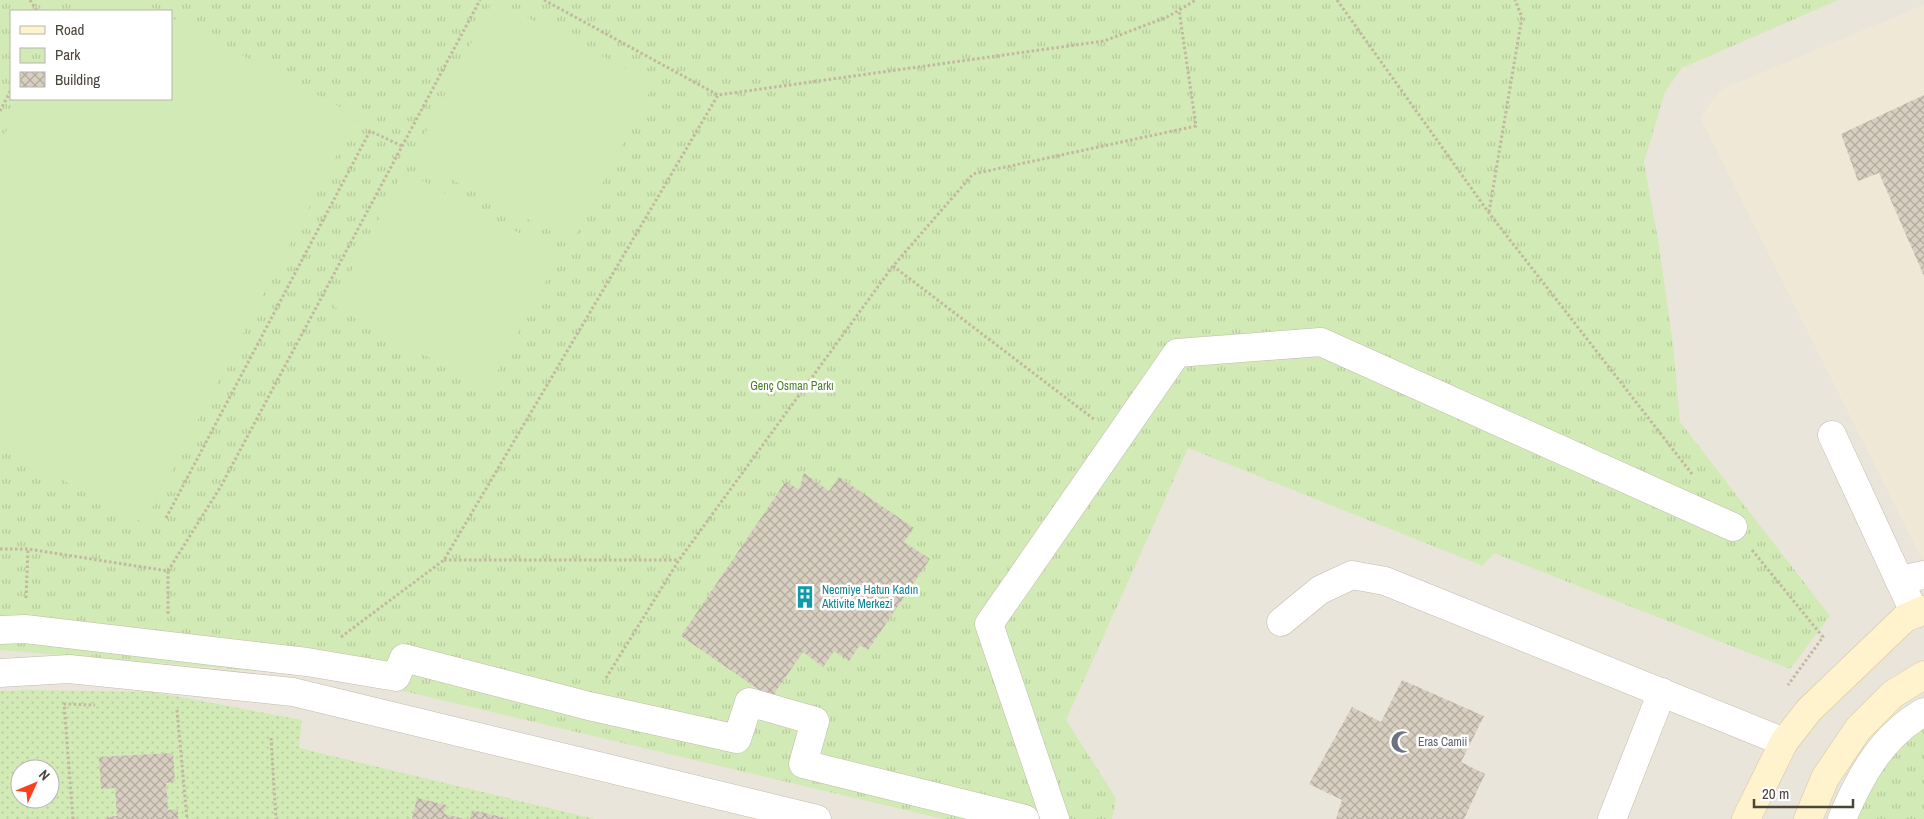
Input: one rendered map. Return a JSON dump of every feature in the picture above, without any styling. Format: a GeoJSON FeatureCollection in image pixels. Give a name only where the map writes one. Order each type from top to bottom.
{"type":"FeatureCollection","features":[{"type":"Feature","properties":{"kind":"main road"},"geometry":{"type":"LineString","coordinates":[[1746,819],[1784,742],[1809,710],[1905,618],[1920,612]]}},
{"type":"Feature","properties":{"kind":"main road"},"geometry":{"type":"LineString","coordinates":[[1808,819],[1824,778],[1858,730],[1892,694],[1924,675]]}},
{"type":"Feature","properties":{"kind":"street"},"geometry":{"type":"LineString","coordinates":[[1055,819],[989,624],[1177,353],[1321,342],[1733,527]]}},
{"type":"Feature","properties":{"kind":"street"},"geometry":{"type":"LineString","coordinates":[[1832,435],[1912,578],[1920,612]]}},
{"type":"Feature","properties":{"kind":"street"},"geometry":{"type":"LineString","coordinates":[[1281,622],[1320,590],[1352,575],[1384,581],[1784,742]]}},
{"type":"Feature","properties":{"kind":"street"},"geometry":{"type":"LineString","coordinates":[[12,629],[307,662],[396,677],[404,658],[589,706],[737,740],[749,702],[815,721],[803,764],[1025,819]]}},
{"type":"Feature","properties":{"kind":"street"},"geometry":{"type":"LineString","coordinates":[[0,673],[69,668],[293,692],[817,819]]}},
{"type":"Feature","properties":{"kind":"street"},"geometry":{"type":"LineString","coordinates":[[1612,819],[1662,692]]}},
{"type":"Feature","properties":{"kind":"street"},"geometry":{"type":"LineString","coordinates":[[1842,819],[1870,762],[1886,743],[1924,712]]}},
{"type":"Feature","properties":{"kind":"path"},"geometry":{"type":"LineString","coordinates":[[167,646],[168,571],[221,486],[480,0]]}},
{"type":"Feature","properties":{"kind":"path"},"geometry":{"type":"LineString","coordinates":[[544,0],[718,95],[1104,41],[1179,10],[1196,0]]}},
{"type":"Feature","properties":{"kind":"path"},"geometry":{"type":"LineString","coordinates":[[1337,0],[1489,213],[1697,480]]}},
{"type":"Feature","properties":{"kind":"path"},"geometry":{"type":"LineString","coordinates":[[1489,213],[1522,17],[1515,0]]}},
{"type":"Feature","properties":{"kind":"path"},"geometry":{"type":"LineString","coordinates":[[589,706],[680,560],[893,266],[973,174],[1196,126],[1179,10]]}},
{"type":"Feature","properties":{"kind":"path"},"geometry":{"type":"LineString","coordinates":[[0,111],[10,92]]}},
{"type":"Feature","properties":{"kind":"path"},"geometry":{"type":"LineString","coordinates":[[307,662],[444,560],[718,95]]}},
{"type":"Feature","properties":{"kind":"path"},"geometry":{"type":"LineString","coordinates":[[166,518],[370,131],[402,146]]}},
{"type":"Feature","properties":{"kind":"path"},"geometry":{"type":"LineString","coordinates":[[893,266],[1118,437]]}},
{"type":"Feature","properties":{"kind":"path"},"geometry":{"type":"LineString","coordinates":[[1733,527],[1822,636],[1784,691]]}},
{"type":"Feature","properties":{"kind":"path"},"geometry":{"type":"LineString","coordinates":[[0,549],[28,549],[168,571]]}},
{"type":"Feature","properties":{"kind":"path"},"geometry":{"type":"LineString","coordinates":[[12,629],[28,549]]}},
{"type":"Feature","properties":{"kind":"path"},"geometry":{"type":"LineString","coordinates":[[444,560],[680,560]]}},
{"type":"Feature","properties":{"kind":"path"},"geometry":{"type":"LineString","coordinates":[[64,704],[73,819]]}},
{"type":"Feature","properties":{"kind":"path"},"geometry":{"type":"LineString","coordinates":[[177,708],[188,819]]}},
{"type":"Feature","properties":{"kind":"path"},"geometry":{"type":"LineString","coordinates":[[271,738],[276,819]]}},
{"type":"Feature","properties":{"kind":"shaded area","name":"Genç Osman Parkı"},"geometry":{"type":"Polygon","coordinates":[[[0,0],[1924,0],[1924,819],[0,819],[0,0]]]}},
{"type":"Feature","properties":{"kind":"shaded area"},"geometry":{"type":"Polygon","coordinates":[[[1924,5],[1924,563],[1700,117],[1722,89],[1924,5]]]}},
{"type":"Feature","properties":{"kind":"green space","name":"Genç Osman Parkı"},"geometry":{"type":"Polygon","coordinates":[[[0,0],[1838,0],[1682,68],[1665,92],[1644,162],[1659,246],[1673,344],[1680,422],[1830,616],[1790,669],[1494,553],[1483,566],[1188,448],[1066,720],[1116,798],[1112,819],[943,819],[353,679],[0,650],[0,0]]]}},
{"type":"Feature","properties":{"kind":"green space"},"geometry":{"type":"Polygon","coordinates":[[[75,0],[138,0],[157,10],[70,10],[75,0]]]}},
{"type":"Feature","properties":{"kind":"green space"},"geometry":{"type":"Polygon","coordinates":[[[493,0],[654,83],[572,242],[412,159],[493,0]]]}},
{"type":"Feature","properties":{"kind":"green space"},"geometry":{"type":"Polygon","coordinates":[[[172,19],[357,116],[144,523],[0,447],[0,143],[22,100],[172,100],[172,19]]]}},
{"type":"Feature","properties":{"kind":"green space"},"geometry":{"type":"Polygon","coordinates":[[[404,171],[560,255],[488,389],[333,306],[404,171]]]}},
{"type":"Feature","properties":{"kind":"green space"},"geometry":{"type":"Polygon","coordinates":[[[32,690],[153,692],[302,720],[299,748],[595,819],[0,819],[0,691],[32,690]]]}},
{"type":"Feature","properties":{"kind":"green space"},"geometry":{"type":"Polygon","coordinates":[[[1924,718],[1924,819],[1850,819],[1863,789],[1924,718]]]}},
{"type":"Feature","properties":{"kind":"building"},"geometry":{"type":"Polygon","coordinates":[[[1924,95],[1924,276],[1879,173],[1858,181],[1841,134],[1924,95]]]}},
{"type":"Feature","properties":{"kind":"building","name":"Necmiye Hatun Kadın Aktivite Merkezi"},"geometry":{"type":"Polygon","coordinates":[[[804,473],[829,491],[839,477],[914,528],[904,542],[930,559],[868,650],[860,645],[849,661],[834,651],[823,667],[803,652],[771,698],[681,636],[786,481],[799,490],[804,473]]]}},
{"type":"Feature","properties":{"kind":"building","name":"Eras Camii"},"geometry":{"type":"Polygon","coordinates":[[[1402,680],[1484,716],[1461,762],[1485,774],[1464,819],[1336,819],[1342,800],[1309,784],[1352,707],[1381,722],[1402,680]]]}},
{"type":"Feature","properties":{"kind":"building"},"geometry":{"type":"Polygon","coordinates":[[[173,753],[175,782],[166,783],[168,810],[178,809],[178,819],[105,819],[105,817],[117,816],[115,788],[101,789],[99,757],[173,753]]]}},
{"type":"Feature","properties":{"kind":"building"},"geometry":{"type":"Polygon","coordinates":[[[417,798],[446,805],[444,814],[464,819],[412,819],[417,798]]]}},
{"type":"Feature","properties":{"kind":"building"},"geometry":{"type":"Polygon","coordinates":[[[472,810],[506,818],[506,819],[470,819],[472,810]]]}},
{"type":"Feature","properties":{"kind":"place","name":"Necmiye Hatun Kadın Aktivite Merkezi"},"geometry":{"type":"Point","coordinates":[805,597]}},
{"type":"Feature","properties":{"kind":"place","name":"Eras Camii"},"geometry":{"type":"Point","coordinates":[1402,742]}}]}
